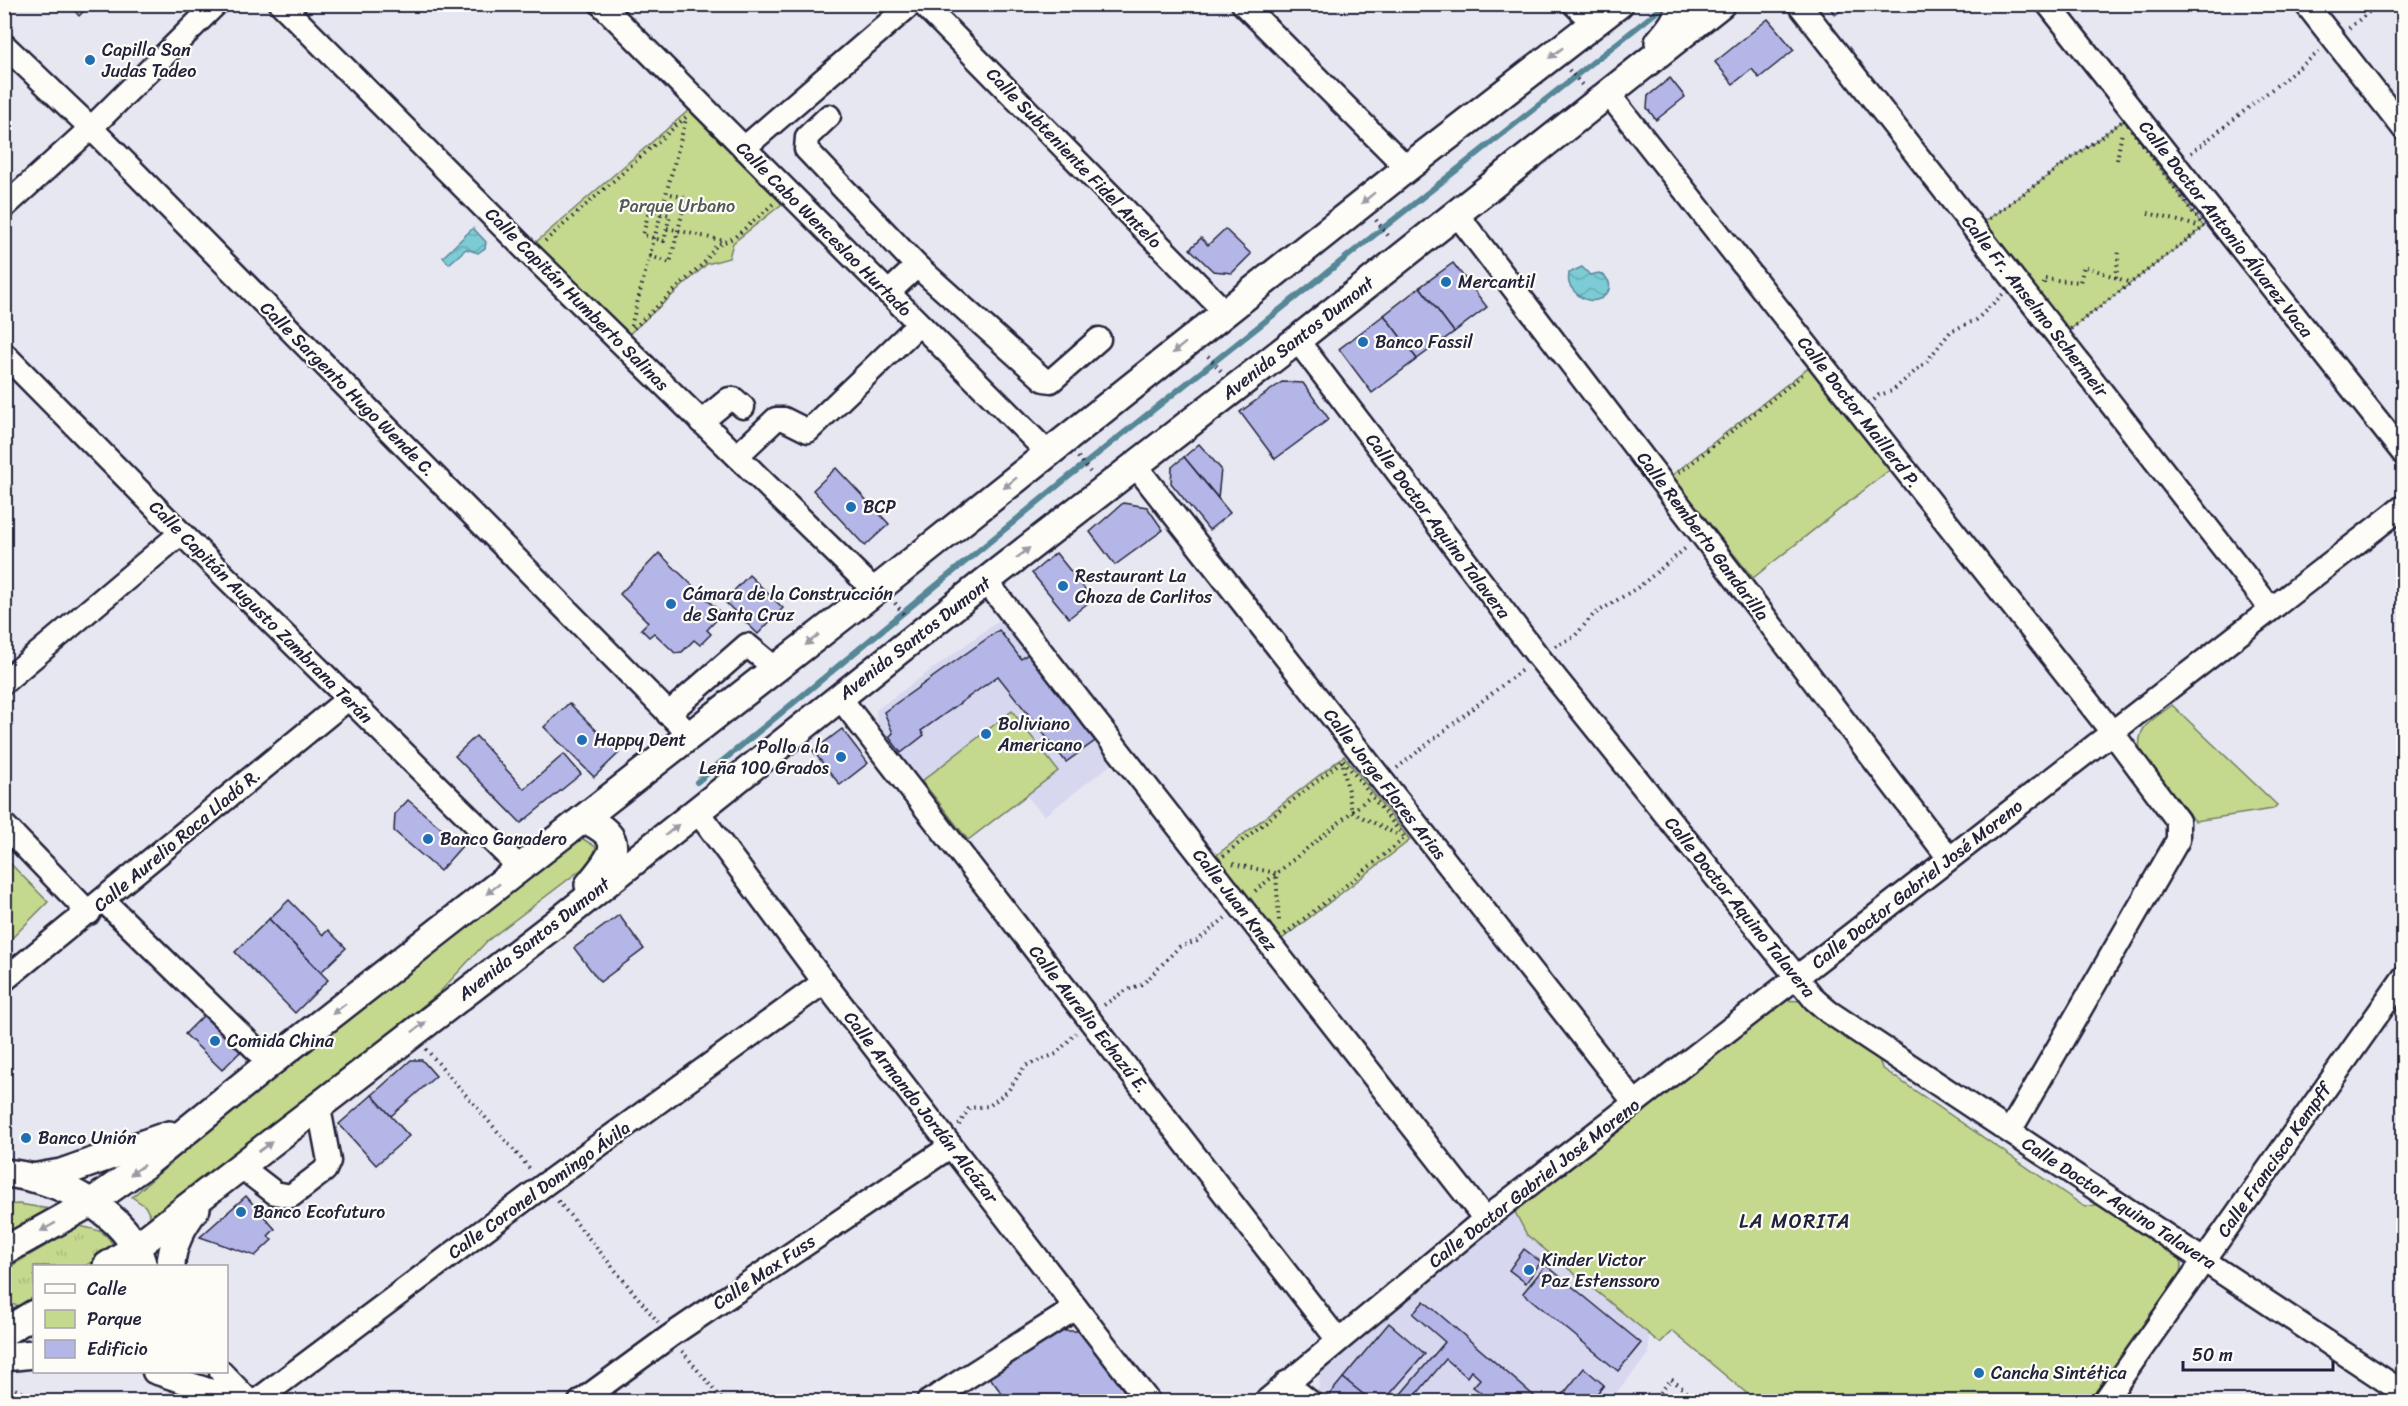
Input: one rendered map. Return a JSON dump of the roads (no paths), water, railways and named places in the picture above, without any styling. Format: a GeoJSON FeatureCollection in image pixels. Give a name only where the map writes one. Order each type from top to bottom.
{"type":"FeatureCollection","features":[{"type":"Feature","properties":{"kind":"main road"},"geometry":{"type":"LineString","coordinates":[[4,1251],[92,1202],[192,1127],[270,1063],[690,735],[776,669],[882,593],[1048,453],[1224,312],[1619,4]]}},
{"type":"Feature","properties":{"kind":"main road"},"geometry":{"type":"LineString","coordinates":[[1640,66],[1674,22],[1679,4]]}},
{"type":"Feature","properties":{"kind":"main road","name":"Avenida Santos Dumont"},"geometry":{"type":"LineString","coordinates":[[111,1265],[140,1257],[211,1189],[564,917],[986,581],[1297,340],[1713,6]]}},
{"type":"Feature","properties":{"kind":"main road"},"geometry":{"type":"LineString","coordinates":[[649,850],[624,836],[618,820],[627,801],[662,759]]}},
{"type":"Feature","properties":{"kind":"main road"},"geometry":{"type":"LineString","coordinates":[[564,917],[604,866],[614,846],[607,831],[585,819]]}},
{"type":"Feature","properties":{"kind":"main road"},"geometry":{"type":"LineString","coordinates":[[11,1174],[96,1162],[192,1127]]}},
{"type":"Feature","properties":{"kind":"main road"},"geometry":{"type":"LineString","coordinates":[[11,1174],[92,1202],[122,1228],[140,1257]]}},
{"type":"Feature","properties":{"kind":"main road"},"geometry":{"type":"LineString","coordinates":[[171,1265],[171,1257],[184,1222],[211,1189]]}},
{"type":"Feature","properties":{"kind":"main road"},"geometry":{"type":"LineString","coordinates":[[7,1329],[33,1315]]}},
{"type":"Feature","properties":{"kind":"main road"},"geometry":{"type":"LineString","coordinates":[[7,1329],[33,1342]]}},
{"type":"Feature","properties":{"kind":"main road"},"geometry":{"type":"LineString","coordinates":[[4,1357],[33,1354]]}},
{"type":"Feature","properties":{"kind":"street"},"geometry":{"type":"LineString","coordinates":[[4,207],[91,128],[216,4]]}},
{"type":"Feature","properties":{"kind":"street","name":"Calle Capitán Humberto Salinas"},"geometry":{"type":"LineString","coordinates":[[281,4],[701,422],[882,593]]}},
{"type":"Feature","properties":{"kind":"street","name":"Calle Cabo Wenceslao Hurtado"},"geometry":{"type":"LineString","coordinates":[[601,4],[693,110],[744,148],[1048,453]]}},
{"type":"Feature","properties":{"kind":"street"},"geometry":{"type":"LineString","coordinates":[[744,148],[911,4]]}},
{"type":"Feature","properties":{"kind":"street","name":"Calle Subteniente Fidel Antelo"},"geometry":{"type":"LineString","coordinates":[[923,4],[1224,312]]}},
{"type":"Feature","properties":{"kind":"street"},"geometry":{"type":"LineString","coordinates":[[1244,4],[1407,168]]}},
{"type":"Feature","properties":{"kind":"street"},"geometry":{"type":"LineString","coordinates":[[1574,4],[1594,24]]}},
{"type":"Feature","properties":{"kind":"street","name":"Calle Fr. Anselmo Schermeir"},"geometry":{"type":"LineString","coordinates":[[1799,4],[2271,609]]}},
{"type":"Feature","properties":{"kind":"street","name":"Calle Doctor Antonio Álvarez Vaca"},"geometry":{"type":"LineString","coordinates":[[2048,4],[2403,454]]}},
{"type":"Feature","properties":{"kind":"street"},"geometry":{"type":"LineString","coordinates":[[2306,4],[2403,129]]}},
{"type":"Feature","properties":{"kind":"street","name":"Calle Sargento Hugo Wende C."},"geometry":{"type":"LineString","coordinates":[[4,45],[91,128],[690,735]]}},
{"type":"Feature","properties":{"kind":"street","name":"Calle Doctor Maillerd P."},"geometry":{"type":"LineString","coordinates":[[1606,92],[2112,732],[2178,821],[2178,840],[2010,1131]]}},
{"type":"Feature","properties":{"kind":"street"},"geometry":{"type":"LineString","coordinates":[[829,116],[807,137],[806,150],[917,266],[1044,380],[1051,381],[1099,339]]}},
{"type":"Feature","properties":{"kind":"street","name":"Calle Remberto Gandarilla"},"geometry":{"type":"LineString","coordinates":[[1456,213],[1949,858]]}},
{"type":"Feature","properties":{"kind":"street"},"geometry":{"type":"LineString","coordinates":[[888,293],[917,266]]}},
{"type":"Feature","properties":{"kind":"street"},"geometry":{"type":"LineString","coordinates":[[737,456],[776,419],[784,419],[808,431],[919,324]]}},
{"type":"Feature","properties":{"kind":"street","name":"Calle Doctor Aquino Talavera"},"geometry":{"type":"LineString","coordinates":[[1297,340],[1537,655],[1796,978],[1829,1012],[2403,1393]]}},
{"type":"Feature","properties":{"kind":"street","name":"Calle Capitán Augusto Zambrana Terán"},"geometry":{"type":"LineString","coordinates":[[8,365],[520,868]]}},
{"type":"Feature","properties":{"kind":"street"},"geometry":{"type":"LineString","coordinates":[[701,422],[729,399],[734,399],[743,407]]}},
{"type":"Feature","properties":{"kind":"street","name":"Calle Jorge Flores Arias"},"geometry":{"type":"LineString","coordinates":[[1135,465],[1378,790],[1635,1103]]}},
{"type":"Feature","properties":{"kind":"street","name":"Calle Doctor Gabriel José Moreno"},"geometry":{"type":"LineString","coordinates":[[1265,1401],[1485,1219],[2403,506]]}},
{"type":"Feature","properties":{"kind":"street"},"geometry":{"type":"LineString","coordinates":[[4,682],[181,533]]}},
{"type":"Feature","properties":{"kind":"street","name":"Calle Juan Knez"},"geometry":{"type":"LineString","coordinates":[[986,581],[1243,901],[1485,1219]]}},
{"type":"Feature","properties":{"kind":"street"},"geometry":{"type":"LineString","coordinates":[[668,714],[747,645],[776,669]]}},
{"type":"Feature","properties":{"kind":"street","name":"Calle Aurelio Roca Lladó R."},"geometry":{"type":"LineString","coordinates":[[4,980],[97,907],[349,698]]}},
{"type":"Feature","properties":{"kind":"street","name":"Calle Aurelio Echazú E."},"geometry":{"type":"LineString","coordinates":[[840,698],[1338,1340]]}},
{"type":"Feature","properties":{"kind":"street","name":"Calle Armando Jordán Alcázar"},"geometry":{"type":"LineString","coordinates":[[697,811],[824,982],[1149,1401]]}},
{"type":"Feature","properties":{"kind":"street"},"geometry":{"type":"LineString","coordinates":[[4,825],[270,1063]]}},
{"type":"Feature","properties":{"kind":"street","name":"Calle Francisco Kempff"},"geometry":{"type":"LineString","coordinates":[[2104,1401],[2403,977]]}},
{"type":"Feature","properties":{"kind":"street","name":"Calle Coronel Domingo Ávila"},"geometry":{"type":"LineString","coordinates":[[255,1401],[544,1185],[824,982]]}},
{"type":"Feature","properties":{"kind":"street"},"geometry":{"type":"LineString","coordinates":[[240,1166],[275,1193],[291,1196],[325,1170],[329,1161],[319,1108]]}},
{"type":"Feature","properties":{"kind":"street","name":"Calle Max Fuss"},"geometry":{"type":"LineString","coordinates":[[580,1401],[948,1141]]}},
{"type":"Feature","properties":{"kind":"street"},"geometry":{"type":"LineString","coordinates":[[928,1401],[1076,1308]]}},
{"type":"Feature","properties":{"kind":"street"},"geometry":{"type":"LineString","coordinates":[[160,1373],[244,1401]]}},
{"type":"Feature","properties":{"kind":"street"},"geometry":{"type":"LineString","coordinates":[[223,1373],[249,1401]]}},
{"type":"Feature","properties":{"kind":"street"},"geometry":{"type":"LineString","coordinates":[[1286,1383],[1310,1401]]}},
{"type":"Feature","properties":{"kind":"water"},"geometry":{"type":"Polygon","coordinates":[[[473,228],[486,242],[485,248],[478,253],[466,249],[449,264],[443,257],[473,228]]]}},
{"type":"Feature","properties":{"kind":"water"},"geometry":{"type":"Polygon","coordinates":[[[1582,267],[1590,275],[1599,273],[1607,278],[1608,291],[1604,296],[1591,300],[1582,298],[1572,289],[1569,283],[1569,273],[1582,267]]]}},
{"type":"Feature","properties":{"kind":"waterway"},"geometry":{"type":"LineString","coordinates":[[697,782],[1067,478],[1659,10]]}},
{"type":"Feature","properties":{"kind":"place","name":"Capilla San Judas Tadeo"},"geometry":{"type":"Point","coordinates":[90,60]}},
{"type":"Feature","properties":{"kind":"place","name":"Mercantil"},"geometry":{"type":"Point","coordinates":[1446,282]}},
{"type":"Feature","properties":{"kind":"place","name":"Banco Fassil"},"geometry":{"type":"Point","coordinates":[1363,342]}},
{"type":"Feature","properties":{"kind":"place","name":"BCP"},"geometry":{"type":"Point","coordinates":[851,507]}},
{"type":"Feature","properties":{"kind":"place","name":"Restaurant La Choza de Carlitos"},"geometry":{"type":"Point","coordinates":[1063,586]}},
{"type":"Feature","properties":{"kind":"place","name":"Cámara de la Construcción de Santa Cruz"},"geometry":{"type":"Point","coordinates":[671,604]}},
{"type":"Feature","properties":{"kind":"place","name":"Boliviano Americano"},"geometry":{"type":"Point","coordinates":[986,734]}},
{"type":"Feature","properties":{"kind":"place","name":"Happy Dent"},"geometry":{"type":"Point","coordinates":[582,740]}},
{"type":"Feature","properties":{"kind":"place","name":"Pollo a la Leña 100 Grados"},"geometry":{"type":"Point","coordinates":[841,757]}},
{"type":"Feature","properties":{"kind":"place","name":"Banco Ganadero"},"geometry":{"type":"Point","coordinates":[428,839]}},
{"type":"Feature","properties":{"kind":"place","name":"Comida China"},"geometry":{"type":"Point","coordinates":[215,1041]}},
{"type":"Feature","properties":{"kind":"place","name":"Banco Unión"},"geometry":{"type":"Point","coordinates":[26,1138]}},
{"type":"Feature","properties":{"kind":"place","name":"Banco Ecofuturo"},"geometry":{"type":"Point","coordinates":[241,1212]}},
{"type":"Feature","properties":{"kind":"place","name":"Kinder Victor Paz Estenssoro"},"geometry":{"type":"Point","coordinates":[1529,1270]}},
{"type":"Feature","properties":{"kind":"place","name":"Cancha Sintética"},"geometry":{"type":"Point","coordinates":[1979,1373]}},
{"type":"Feature","properties":{"kind":"district","name":"LA MORITA"},"geometry":{"type":"Point","coordinates":[1795,1221]}},
{"type":"Feature","properties":{"kind":"park label","name":"Parque Urbano"},"geometry":{"type":"Point","coordinates":[677,206]}}]}
